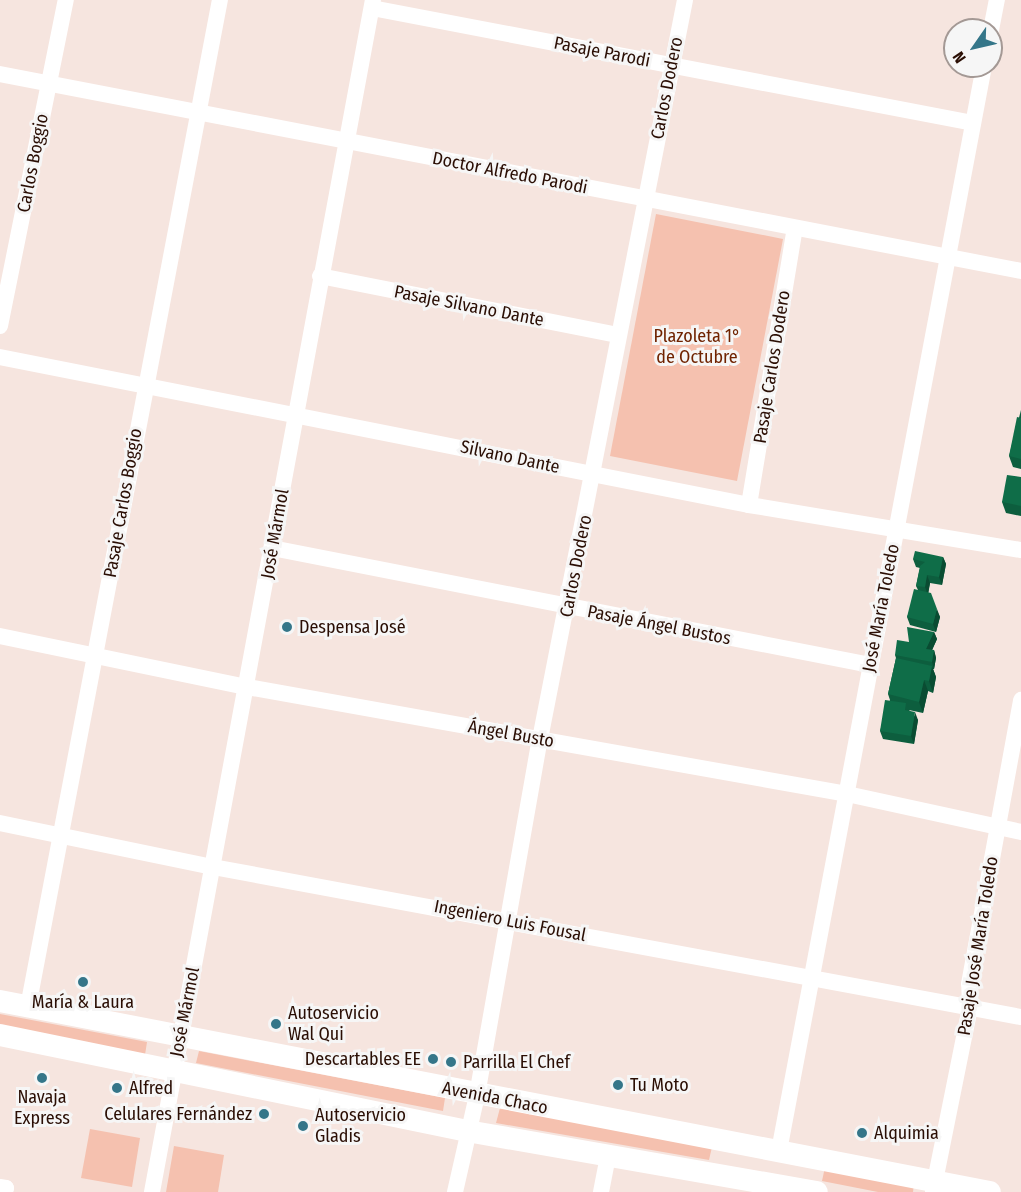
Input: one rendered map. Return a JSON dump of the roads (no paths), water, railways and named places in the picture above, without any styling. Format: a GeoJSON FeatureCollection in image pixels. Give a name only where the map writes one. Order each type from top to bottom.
{"type":"FeatureCollection","features":[{"type":"Feature","properties":{"kind":"main road","name":"Avenida Chaco"},"geometry":{"type":"LineString","coordinates":[[0,1001],[181,1034],[477,1095],[779,1150],[935,1187],[990,1192]]}},
{"type":"Feature","properties":{"kind":"main road","name":"Avenida Chaco"},"geometry":{"type":"LineString","coordinates":[[0,1035],[174,1068],[467,1131],[608,1155],[742,1186],[806,1191]]}},
{"type":"Feature","properties":{"kind":"main road"},"geometry":{"type":"LineString","coordinates":[[742,1186],[779,1150],[806,1191]]}},
{"type":"Feature","properties":{"kind":"street","name":"Carlos Boggio"},"geometry":{"type":"LineString","coordinates":[[0,326],[66,0]]}},
{"type":"Feature","properties":{"kind":"street","name":"Pasaje Carlos Boggio"},"geometry":{"type":"LineString","coordinates":[[28,1007],[220,0]]}},
{"type":"Feature","properties":{"kind":"street","name":"Carlos Dodero"},"geometry":{"type":"LineString","coordinates":[[455,1192],[477,1095],[540,739],[568,607],[618,335],[685,0]]}},
{"type":"Feature","properties":{"kind":"street"},"geometry":{"type":"LineString","coordinates":[[993,18],[997,0]]}},
{"type":"Feature","properties":{"kind":"street","name":"Pasaje Parodi"},"geometry":{"type":"LineString","coordinates":[[373,4],[973,123]]}},
{"type":"Feature","properties":{"kind":"street","name":"José Mármol"},"geometry":{"type":"LineString","coordinates":[[152,1192],[247,687],[320,276],[373,4]]}},
{"type":"Feature","properties":{"kind":"street","name":"Doctor Alfredo Parodi"},"geometry":{"type":"LineString","coordinates":[[0,74],[1021,271]]}},
{"type":"Feature","properties":{"kind":"street","name":"José María Toledo"},"geometry":{"type":"LineString","coordinates":[[779,1150],[870,665],[950,258],[982,78]]}},
{"type":"Feature","properties":{"kind":"street","name":"Pasaje Carlos Dodero"},"geometry":{"type":"LineString","coordinates":[[749,505],[795,228]]}},
{"type":"Feature","properties":{"kind":"street","name":"Pasaje Silvano Dante"},"geometry":{"type":"LineString","coordinates":[[320,276],[618,335]]}},
{"type":"Feature","properties":{"kind":"street","name":"Silvano Dante"},"geometry":{"type":"LineString","coordinates":[[0,357],[296,413],[749,505],[1021,549]]}},
{"type":"Feature","properties":{"kind":"street","name":"Pasaje Ángel Bustos"},"geometry":{"type":"LineString","coordinates":[[272,549],[870,665]]}},
{"type":"Feature","properties":{"kind":"street","name":"Ángel Busto"},"geometry":{"type":"LineString","coordinates":[[0,636],[247,687],[847,795],[1021,832]]}},
{"type":"Feature","properties":{"kind":"street","name":"Pasaje José María Toledo"},"geometry":{"type":"LineString","coordinates":[[935,1187],[970,1006],[969,984],[1021,700]]}},
{"type":"Feature","properties":{"kind":"street","name":"Ingeniero Luis Fousal"},"geometry":{"type":"LineString","coordinates":[[0,823],[213,867],[1021,1017]]}},
{"type":"Feature","properties":{"kind":"street"},"geometry":{"type":"LineString","coordinates":[[602,1192],[608,1155]]}},
{"type":"Feature","properties":{"kind":"street"},"geometry":{"type":"LineString","coordinates":[[0,1187],[6,1188],[5,1192]]}},
{"type":"Feature","properties":{"kind":"place","name":"Despensa José"},"geometry":{"type":"Point","coordinates":[287,627]}},
{"type":"Feature","properties":{"kind":"place","name":"María & Laura"},"geometry":{"type":"Point","coordinates":[83,982]}},
{"type":"Feature","properties":{"kind":"place","name":"Autoservicio Wal Qui"},"geometry":{"type":"Point","coordinates":[276,1024]}},
{"type":"Feature","properties":{"kind":"place","name":"Descartables EE"},"geometry":{"type":"Point","coordinates":[433,1059]}},
{"type":"Feature","properties":{"kind":"place","name":"Parrilla El Chef"},"geometry":{"type":"Point","coordinates":[451,1062]}},
{"type":"Feature","properties":{"kind":"place","name":"Navaja Express"},"geometry":{"type":"Point","coordinates":[42,1078]}},
{"type":"Feature","properties":{"kind":"place","name":"Tu Moto"},"geometry":{"type":"Point","coordinates":[618,1085]}},
{"type":"Feature","properties":{"kind":"place","name":"Alfred"},"geometry":{"type":"Point","coordinates":[117,1088]}},
{"type":"Feature","properties":{"kind":"place","name":"Celulares Fernández"},"geometry":{"type":"Point","coordinates":[264,1114]}},
{"type":"Feature","properties":{"kind":"place","name":"Autoservicio Gladis"},"geometry":{"type":"Point","coordinates":[303,1126]}},
{"type":"Feature","properties":{"kind":"place","name":"Alquimia"},"geometry":{"type":"Point","coordinates":[862,1133]}},
{"type":"Feature","properties":{"kind":"park label","name":"Plazoleta 1° de Octubre"},"geometry":{"type":"Point","coordinates":[697,347]}}]}
